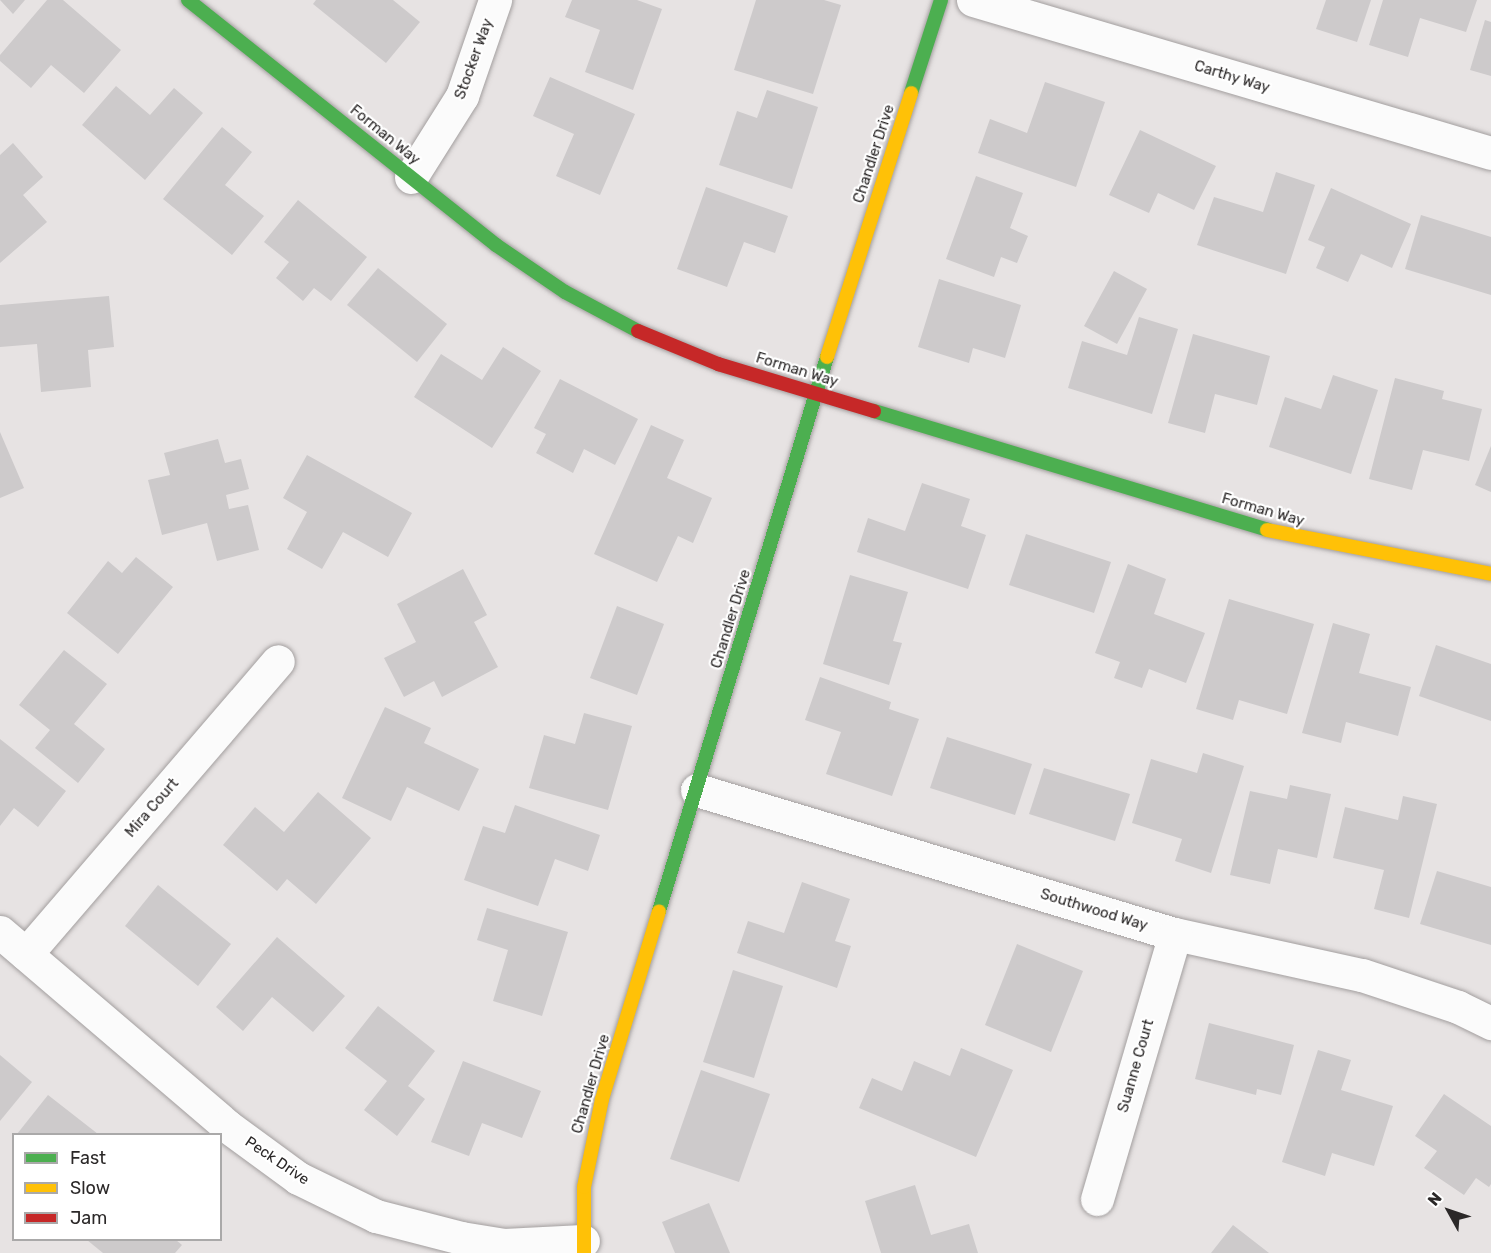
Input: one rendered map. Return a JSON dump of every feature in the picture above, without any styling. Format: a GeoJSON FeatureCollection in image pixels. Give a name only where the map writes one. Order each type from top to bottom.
{"type":"FeatureCollection","features":[{"type":"Feature","properties":{"kind":"street","name":"Forman Way"},"geometry":{"type":"LineString","coordinates":[[188,0],[495,245],[565,292],[630,327],[717,364],[1288,536],[1491,574]]}},
{"type":"Feature","properties":{"kind":"street","name":"Stocker Way"},"geometry":{"type":"LineString","coordinates":[[411,177],[462,96],[495,0]]}},
{"type":"Feature","properties":{"kind":"street","name":"Chandler Drive"},"geometry":{"type":"LineString","coordinates":[[583,1247],[584,1187],[602,1099],[815,393],[941,0]]}},
{"type":"Feature","properties":{"kind":"street","name":"Carthy Way"},"geometry":{"type":"LineString","coordinates":[[973,0],[1491,153]]}},
{"type":"Feature","properties":{"kind":"street","name":"Mira Court"},"geometry":{"type":"LineString","coordinates":[[26,954],[278,661]]}},
{"type":"Feature","properties":{"kind":"street","name":"Southwood Way"},"geometry":{"type":"LineString","coordinates":[[697,790],[1174,934],[1362,975],[1458,1007],[1491,1023]]}},
{"type":"Feature","properties":{"kind":"street","name":"Peck Drive"},"geometry":{"type":"LineString","coordinates":[[0,932],[253,1146],[317,1188],[376,1216],[461,1238],[504,1245],[583,1247]]}},
{"type":"Feature","properties":{"kind":"street","name":"Suanne Court"},"geometry":{"type":"LineString","coordinates":[[1097,1198],[1174,934]]}},
{"type":"Feature","properties":{"kind":"building"},"geometry":{"type":"Polygon","coordinates":[[[0,0],[25,0],[13,14],[0,0]]]}},
{"type":"Feature","properties":{"kind":"building"},"geometry":{"type":"Polygon","coordinates":[[[47,0],[63,0],[121,50],[84,93],[51,65],[31,88],[0,61],[0,55],[47,0]]]}},
{"type":"Feature","properties":{"kind":"building"},"geometry":{"type":"Polygon","coordinates":[[[316,0],[393,0],[420,22],[386,63],[313,4],[316,0]]]}},
{"type":"Feature","properties":{"kind":"building"},"geometry":{"type":"Polygon","coordinates":[[[572,0],[637,0],[662,9],[633,90],[585,72],[600,30],[565,17],[572,0]]]}},
{"type":"Feature","properties":{"kind":"building"},"geometry":{"type":"Polygon","coordinates":[[[756,0],[824,0],[841,5],[813,94],[734,70],[756,0]]]}},
{"type":"Feature","properties":{"kind":"building"},"geometry":{"type":"Polygon","coordinates":[[[1326,0],[1371,0],[1357,42],[1316,29],[1326,0]]]}},
{"type":"Feature","properties":{"kind":"building"},"geometry":{"type":"Polygon","coordinates":[[[1383,0],[1477,0],[1466,32],[1420,18],[1408,57],[1369,45],[1383,0]]]}},
{"type":"Feature","properties":{"kind":"building"},"geometry":{"type":"Polygon","coordinates":[[[1485,20],[1491,22],[1491,76],[1470,70],[1485,20]]]}},
{"type":"Feature","properties":{"kind":"building"},"geometry":{"type":"Polygon","coordinates":[[[550,77],[635,114],[600,195],[556,176],[574,134],[533,116],[550,77]]]}},
{"type":"Feature","properties":{"kind":"building"},"geometry":{"type":"Polygon","coordinates":[[[1045,82],[1105,102],[1076,187],[978,153],[990,119],[1027,133],[1045,82]]]}},
{"type":"Feature","properties":{"kind":"building"},"geometry":{"type":"Polygon","coordinates":[[[116,86],[150,115],[174,88],[203,113],[145,180],[82,125],[116,86]]]}},
{"type":"Feature","properties":{"kind":"building"},"geometry":{"type":"Polygon","coordinates":[[[767,90],[818,107],[792,189],[719,165],[737,111],[757,118],[767,90]]]}},
{"type":"Feature","properties":{"kind":"building"},"geometry":{"type":"Polygon","coordinates":[[[222,127],[252,152],[225,185],[264,216],[232,255],[163,199],[222,127]]]}},
{"type":"Feature","properties":{"kind":"building"},"geometry":{"type":"Polygon","coordinates":[[[1140,130],[1216,166],[1194,210],[1158,193],[1149,213],[1109,195],[1140,130]]]}},
{"type":"Feature","properties":{"kind":"building"},"geometry":{"type":"Polygon","coordinates":[[[13,143],[43,177],[23,195],[47,222],[0,263],[0,155],[13,143]]]}},
{"type":"Feature","properties":{"kind":"building"},"geometry":{"type":"Polygon","coordinates":[[[1276,172],[1315,185],[1286,274],[1197,245],[1214,197],[1263,212],[1276,172]]]}},
{"type":"Feature","properties":{"kind":"building"},"geometry":{"type":"Polygon","coordinates":[[[976,176],[1023,193],[1010,228],[1028,236],[1017,263],[1001,257],[994,277],[946,259],[976,176]]]}},
{"type":"Feature","properties":{"kind":"building"},"geometry":{"type":"Polygon","coordinates":[[[706,187],[788,216],[775,253],[744,242],[727,287],[677,269],[706,187]]]}},
{"type":"Feature","properties":{"kind":"building"},"geometry":{"type":"Polygon","coordinates":[[[1331,188],[1411,224],[1392,268],[1361,254],[1348,282],[1316,268],[1325,247],[1308,240],[1331,188]]]}},
{"type":"Feature","properties":{"kind":"building"},"geometry":{"type":"Polygon","coordinates":[[[298,200],[367,257],[331,301],[314,288],[303,301],[276,278],[289,262],[264,242],[298,200]]]}},
{"type":"Feature","properties":{"kind":"building"},"geometry":{"type":"Polygon","coordinates":[[[1421,215],[1491,237],[1491,295],[1405,269],[1421,215]]]}},
{"type":"Feature","properties":{"kind":"building"},"geometry":{"type":"Polygon","coordinates":[[[378,268],[447,324],[417,362],[347,305],[378,268]]]}},
{"type":"Feature","properties":{"kind":"building"},"geometry":{"type":"Polygon","coordinates":[[[1114,271],[1147,289],[1117,344],[1084,326],[1114,271]]]}},
{"type":"Feature","properties":{"kind":"building"},"geometry":{"type":"Polygon","coordinates":[[[939,279],[1021,305],[1005,358],[973,348],[969,363],[918,347],[939,279]]]}},
{"type":"Feature","properties":{"kind":"building"},"geometry":{"type":"Polygon","coordinates":[[[109,296],[114,347],[88,350],[91,387],[41,392],[37,344],[0,347],[0,305],[109,296]]]}},
{"type":"Feature","properties":{"kind":"building"},"geometry":{"type":"Polygon","coordinates":[[[1139,317],[1178,329],[1152,414],[1068,388],[1082,341],[1127,355],[1139,317]]]}},
{"type":"Feature","properties":{"kind":"building"},"geometry":{"type":"Polygon","coordinates":[[[1193,334],[1270,356],[1257,405],[1215,394],[1205,433],[1168,423],[1193,334]]]}},
{"type":"Feature","properties":{"kind":"building"},"geometry":{"type":"Polygon","coordinates":[[[503,347],[541,371],[492,448],[414,397],[441,354],[482,380],[503,347]]]}},
{"type":"Feature","properties":{"kind":"building"},"geometry":{"type":"Polygon","coordinates":[[[1333,375],[1378,390],[1351,474],[1269,447],[1285,397],[1321,409],[1333,375]]]}},
{"type":"Feature","properties":{"kind":"building"},"geometry":{"type":"Polygon","coordinates":[[[1395,378],[1444,391],[1442,399],[1482,409],[1469,461],[1423,450],[1412,490],[1369,479],[1395,378]]]}},
{"type":"Feature","properties":{"kind":"building"},"geometry":{"type":"Polygon","coordinates":[[[560,379],[638,419],[615,465],[584,449],[573,473],[536,453],[546,434],[534,428],[560,379]]]}},
{"type":"Feature","properties":{"kind":"building"},"geometry":{"type":"Polygon","coordinates":[[[651,425],[684,440],[667,478],[712,498],[693,543],[678,536],[657,582],[594,554],[651,425]]]}},
{"type":"Feature","properties":{"kind":"building"},"geometry":{"type":"Polygon","coordinates":[[[0,432],[24,488],[0,498],[0,432]]]}},
{"type":"Feature","properties":{"kind":"building"},"geometry":{"type":"Polygon","coordinates":[[[218,439],[225,463],[241,459],[249,489],[226,495],[229,509],[248,505],[259,550],[217,561],[207,523],[162,535],[148,480],[170,475],[164,453],[218,439]]]}},
{"type":"Feature","properties":{"kind":"building"},"geometry":{"type":"Polygon","coordinates":[[[1491,446],[1491,492],[1475,485],[1491,446]]]}},
{"type":"Feature","properties":{"kind":"building"},"geometry":{"type":"Polygon","coordinates":[[[307,455],[412,513],[388,557],[343,532],[322,569],[287,549],[307,512],[283,498],[307,455]]]}},
{"type":"Feature","properties":{"kind":"building"},"geometry":{"type":"Polygon","coordinates":[[[922,483],[970,499],[961,526],[986,535],[968,589],[857,552],[868,518],[905,531],[922,483]]]}},
{"type":"Feature","properties":{"kind":"building"},"geometry":{"type":"Polygon","coordinates":[[[1026,534],[1111,562],[1094,613],[1009,585],[1026,534]]]}},
{"type":"Feature","properties":{"kind":"building"},"geometry":{"type":"Polygon","coordinates":[[[136,557],[173,587],[118,654],[67,613],[108,561],[122,573],[136,557]]]}},
{"type":"Feature","properties":{"kind":"building"},"geometry":{"type":"Polygon","coordinates":[[[1128,564],[1166,579],[1154,614],[1205,633],[1186,683],[1149,669],[1142,688],[1114,678],[1120,662],[1095,653],[1128,564]]]}},
{"type":"Feature","properties":{"kind":"building"},"geometry":{"type":"Polygon","coordinates":[[[463,569],[487,615],[474,622],[498,667],[442,697],[434,681],[404,697],[384,658],[416,642],[397,604],[463,569]]]}},
{"type":"Feature","properties":{"kind":"building"},"geometry":{"type":"Polygon","coordinates":[[[850,575],[908,592],[893,641],[902,643],[889,685],[823,664],[850,575]]]}},
{"type":"Feature","properties":{"kind":"building"},"geometry":{"type":"Polygon","coordinates":[[[1229,599],[1314,624],[1287,714],[1239,700],[1233,720],[1196,709],[1229,599]]]}},
{"type":"Feature","properties":{"kind":"building"},"geometry":{"type":"Polygon","coordinates":[[[617,606],[664,624],[637,695],[590,678],[617,606]]]}},
{"type":"Feature","properties":{"kind":"building"},"geometry":{"type":"Polygon","coordinates":[[[1333,623],[1370,634],[1359,673],[1411,687],[1398,736],[1346,722],[1341,743],[1302,733],[1333,623]]]}},
{"type":"Feature","properties":{"kind":"building"},"geometry":{"type":"Polygon","coordinates":[[[1436,645],[1491,664],[1491,721],[1419,696],[1436,645]]]}},
{"type":"Feature","properties":{"kind":"building"},"geometry":{"type":"Polygon","coordinates":[[[64,650],[107,684],[74,724],[105,749],[78,783],[35,748],[50,730],[19,705],[64,650]]]}},
{"type":"Feature","properties":{"kind":"building"},"geometry":{"type":"Polygon","coordinates":[[[820,677],[891,702],[889,709],[919,719],[892,796],[826,774],[841,732],[805,720],[820,677]]]}},
{"type":"Feature","properties":{"kind":"building"},"geometry":{"type":"Polygon","coordinates":[[[385,707],[431,728],[424,743],[479,769],[459,811],[407,787],[391,821],[342,798],[385,707]]]}},
{"type":"Feature","properties":{"kind":"building"},"geometry":{"type":"Polygon","coordinates":[[[584,713],[632,726],[608,810],[529,788],[544,735],[575,744],[584,713]]]}},
{"type":"Feature","properties":{"kind":"building"},"geometry":{"type":"Polygon","coordinates":[[[947,737],[1032,764],[1015,815],[930,788],[947,737]]]}},
{"type":"Feature","properties":{"kind":"building"},"geometry":{"type":"Polygon","coordinates":[[[0,739],[66,791],[38,827],[14,808],[0,826],[0,739]]]}},
{"type":"Feature","properties":{"kind":"building"},"geometry":{"type":"Polygon","coordinates":[[[1203,753],[1244,766],[1211,873],[1175,861],[1182,839],[1132,823],[1151,759],[1197,773],[1203,753]]]}},
{"type":"Feature","properties":{"kind":"building"},"geometry":{"type":"Polygon","coordinates":[[[1044,768],[1130,794],[1115,841],[1029,814],[1044,768]]]}},
{"type":"Feature","properties":{"kind":"building"},"geometry":{"type":"Polygon","coordinates":[[[1290,785],[1331,794],[1317,858],[1278,849],[1270,884],[1230,875],[1250,791],[1287,799],[1290,785]]]}},
{"type":"Feature","properties":{"kind":"building"},"geometry":{"type":"Polygon","coordinates":[[[318,792],[371,838],[316,904],[287,879],[277,891],[223,845],[255,807],[284,832],[318,792]]]}},
{"type":"Feature","properties":{"kind":"building"},"geometry":{"type":"Polygon","coordinates":[[[1403,796],[1437,804],[1409,918],[1374,909],[1384,870],[1333,858],[1345,807],[1398,820],[1403,796]]]}},
{"type":"Feature","properties":{"kind":"building"},"geometry":{"type":"Polygon","coordinates":[[[515,805],[600,835],[588,871],[555,859],[538,906],[464,880],[483,826],[505,833],[515,805]]]}},
{"type":"Feature","properties":{"kind":"building"},"geometry":{"type":"Polygon","coordinates":[[[1437,871],[1491,887],[1491,945],[1420,924],[1437,871]]]}},
{"type":"Feature","properties":{"kind":"building"},"geometry":{"type":"Polygon","coordinates":[[[802,882],[850,899],[835,941],[851,946],[837,988],[737,953],[748,921],[784,933],[802,882]]]}},
{"type":"Feature","properties":{"kind":"building"},"geometry":{"type":"Polygon","coordinates":[[[158,885],[231,944],[198,986],[125,926],[158,885]]]}},
{"type":"Feature","properties":{"kind":"building"},"geometry":{"type":"Polygon","coordinates":[[[487,908],[568,932],[542,1016],[493,1001],[508,950],[477,940],[487,908]]]}},
{"type":"Feature","properties":{"kind":"building"},"geometry":{"type":"Polygon","coordinates":[[[277,937],[345,996],[313,1032],[272,997],[243,1031],[216,1007],[277,937]]]}},
{"type":"Feature","properties":{"kind":"building"},"geometry":{"type":"Polygon","coordinates":[[[1017,944],[1083,971],[1051,1052],[985,1025],[1017,944]]]}},
{"type":"Feature","properties":{"kind":"building"},"geometry":{"type":"Polygon","coordinates":[[[733,970],[783,986],[754,1078],[703,1062],[733,970]]]}},
{"type":"Feature","properties":{"kind":"building"},"geometry":{"type":"Polygon","coordinates":[[[378,1006],[435,1051],[408,1086],[425,1099],[397,1136],[364,1110],[387,1081],[345,1048],[378,1006]]]}},
{"type":"Feature","properties":{"kind":"building"},"geometry":{"type":"Polygon","coordinates":[[[1209,1023],[1294,1045],[1281,1095],[1257,1089],[1256,1095],[1195,1079],[1209,1023]]]}},
{"type":"Feature","properties":{"kind":"building"},"geometry":{"type":"Polygon","coordinates":[[[961,1048],[1013,1070],[976,1157],[859,1108],[872,1078],[902,1091],[914,1061],[950,1076],[961,1048]]]}},
{"type":"Feature","properties":{"kind":"building"},"geometry":{"type":"Polygon","coordinates":[[[1318,1050],[1351,1060],[1341,1090],[1393,1106],[1374,1166],[1332,1153],[1325,1176],[1282,1162],[1318,1050]]]}},
{"type":"Feature","properties":{"kind":"building"},"geometry":{"type":"Polygon","coordinates":[[[0,1055],[32,1082],[0,1121],[0,1055]]]}},
{"type":"Feature","properties":{"kind":"building"},"geometry":{"type":"Polygon","coordinates":[[[463,1061],[541,1091],[522,1138],[482,1123],[469,1156],[431,1142],[463,1061]]]}},
{"type":"Feature","properties":{"kind":"building"},"geometry":{"type":"Polygon","coordinates":[[[701,1070],[770,1094],[739,1182],[670,1159],[701,1070]]]}},
{"type":"Feature","properties":{"kind":"building"},"geometry":{"type":"Polygon","coordinates":[[[1444,1094],[1491,1126],[1491,1184],[1489,1187],[1476,1178],[1464,1195],[1424,1168],[1437,1151],[1415,1136],[1444,1094]]]}},
{"type":"Feature","properties":{"kind":"building"},"geometry":{"type":"Polygon","coordinates":[[[48,1095],[97,1133],[18,1133],[48,1095]]]}},
{"type":"Feature","properties":{"kind":"building"},"geometry":{"type":"Polygon","coordinates":[[[915,1185],[931,1235],[969,1224],[978,1253],[881,1253],[865,1201],[915,1185]]]}},
{"type":"Feature","properties":{"kind":"building"},"geometry":{"type":"Polygon","coordinates":[[[709,1203],[730,1253],[675,1253],[662,1222],[709,1203]]]}},
{"type":"Feature","properties":{"kind":"building"},"geometry":{"type":"Polygon","coordinates":[[[1233,1225],[1269,1253],[1211,1253],[1233,1225]]]}},
{"type":"Feature","properties":{"kind":"building"},"geometry":{"type":"Polygon","coordinates":[[[88,1241],[177,1241],[182,1245],[175,1253],[103,1253],[88,1241]]]}},
{"type":"Feature","properties":{"kind":"traffic: fast"},"geometry":{"type":"LineString","coordinates":[[188,0],[496,245],[565,292],[638,331]]}},
{"type":"Feature","properties":{"kind":"traffic: fast"},"geometry":{"type":"LineString","coordinates":[[911,93],[941,0]]}},
{"type":"Feature","properties":{"kind":"traffic: fast"},"geometry":{"type":"LineString","coordinates":[[659,911],[827,357]]}},
{"type":"Feature","properties":{"kind":"traffic: fast"},"geometry":{"type":"LineString","coordinates":[[874,411],[1267,530]]}},
{"type":"Feature","properties":{"kind":"traffic: slow"},"geometry":{"type":"LineString","coordinates":[[827,357],[911,93]]}},
{"type":"Feature","properties":{"kind":"traffic: slow"},"geometry":{"type":"LineString","coordinates":[[1267,530],[1491,574]]}},
{"type":"Feature","properties":{"kind":"traffic: slow"},"geometry":{"type":"LineString","coordinates":[[584,1253],[584,1187],[602,1099],[659,911]]}},
{"type":"Feature","properties":{"kind":"traffic: jam"},"geometry":{"type":"LineString","coordinates":[[638,331],[718,364],[874,411]]}}]}
